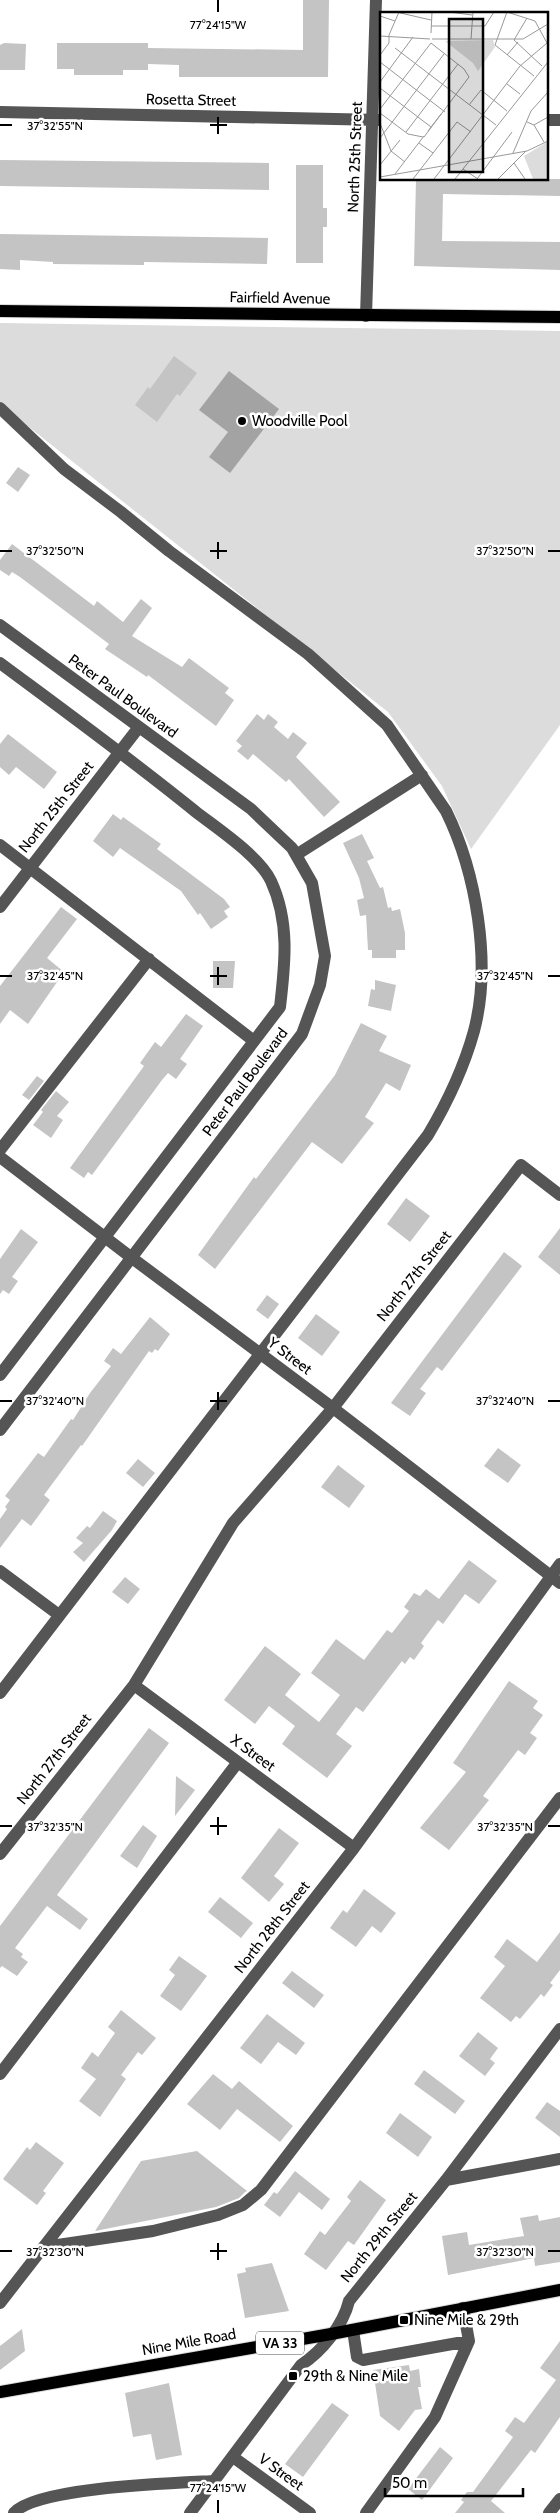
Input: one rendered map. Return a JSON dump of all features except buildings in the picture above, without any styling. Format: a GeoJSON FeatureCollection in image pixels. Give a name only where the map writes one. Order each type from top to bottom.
{"type":"FeatureCollection","features":[{"type":"Feature","properties":{"kind":"main road","name":"Fairfield Avenue"},"geometry":{"type":"LineString","coordinates":[[0,311],[560,317]]}},
{"type":"Feature","properties":{"kind":"main road","name":"Nine Mile Road"},"geometry":{"type":"LineString","coordinates":[[0,2392],[353,2330],[560,2290]]}},
{"type":"Feature","properties":{"kind":"street","name":"North 25th Street"},"geometry":{"type":"LineString","coordinates":[[366,316],[377,120],[376,0]]}},
{"type":"Feature","properties":{"kind":"street","name":"Rosetta Street"},"geometry":{"type":"LineString","coordinates":[[0,112],[377,120]]}},
{"type":"Feature","properties":{"kind":"street"},"geometry":{"type":"LineString","coordinates":[[0,408],[64,469],[122,512],[168,551],[308,654],[387,725],[422,775],[453,826],[470,878],[475,905],[480,980],[474,1030],[448,1099],[428,1135],[0,1693]]}},
{"type":"Feature","properties":{"kind":"street","name":"Peter Paul Boulevard"},"geometry":{"type":"LineString","coordinates":[[0,625],[251,809],[292,848],[312,883],[324,956],[320,985],[302,1034],[0,1430]]}},
{"type":"Feature","properties":{"kind":"street","name":"Peter Paul Boulevard"},"geometry":{"type":"LineString","coordinates":[[0,663],[120,750],[244,850],[270,879],[282,910],[286,960],[280,1008],[0,1375]]}},
{"type":"Feature","properties":{"kind":"street","name":"North 25th Street"},"geometry":{"type":"LineString","coordinates":[[0,907],[138,727]]}},
{"type":"Feature","properties":{"kind":"street"},"geometry":{"type":"LineString","coordinates":[[296,855],[422,775]]}},
{"type":"Feature","properties":{"kind":"street"},"geometry":{"type":"LineString","coordinates":[[0,845],[254,1041]]}},
{"type":"Feature","properties":{"kind":"street"},"geometry":{"type":"LineString","coordinates":[[0,1150],[149,959]]}},
{"type":"Feature","properties":{"kind":"street","name":"Y Street"},"geometry":{"type":"LineString","coordinates":[[0,1157],[333,1408],[555,1580]]}},
{"type":"Feature","properties":{"kind":"street","name":"North 27th Street"},"geometry":{"type":"LineString","coordinates":[[0,1854],[134,1685],[233,1523],[333,1408],[522,1165],[560,1196]]}},
{"type":"Feature","properties":{"kind":"street","name":"North 28th Street"},"geometry":{"type":"LineString","coordinates":[[0,2303],[354,1848],[555,1580],[560,1564]]}},
{"type":"Feature","properties":{"kind":"street"},"geometry":{"type":"LineString","coordinates":[[0,1571],[59,1615]]}},
{"type":"Feature","properties":{"kind":"street","name":"X Street"},"geometry":{"type":"LineString","coordinates":[[134,1685],[354,1848]]}},
{"type":"Feature","properties":{"kind":"street"},"geometry":{"type":"LineString","coordinates":[[0,2074],[238,1762]]}},
{"type":"Feature","properties":{"kind":"street"},"geometry":{"type":"LineString","coordinates":[[44,2247],[153,2231],[218,2214],[243,2205],[261,2190],[560,1798]]}},
{"type":"Feature","properties":{"kind":"street","name":"North 29th Street"},"geometry":{"type":"LineString","coordinates":[[190,2513],[301,2365],[315,2356],[345,2313],[349,2301],[446,2180],[560,2029]]}},
{"type":"Feature","properties":{"kind":"street"},"geometry":{"type":"LineString","coordinates":[[446,2180],[560,2159]]}},
{"type":"Feature","properties":{"kind":"street"},"geometry":{"type":"LineString","coordinates":[[366,2513],[435,2418],[469,2341],[463,2308]]}},
{"type":"Feature","properties":{"kind":"street"},"geometry":{"type":"LineString","coordinates":[[353,2330],[357,2356],[362,2360],[469,2341]]}},
{"type":"Feature","properties":{"kind":"street","name":"V Street"},"geometry":{"type":"LineString","coordinates":[[233,2457],[310,2513]]}},
{"type":"Feature","properties":{"kind":"street"},"geometry":{"type":"LineString","coordinates":[[14,2513],[32,2502],[106,2488],[215,2481]]}},
{"type":"Feature","properties":{"kind":"street"},"geometry":{"type":"LineString","coordinates":[[549,2513],[560,2499]]}},
{"type":"Feature","properties":{"kind":"shaded area"},"geometry":{"type":"Polygon","coordinates":[[[0,323],[560,331],[560,725],[471,849],[442,786],[388,712],[0,404],[0,323]]]}},
{"type":"Feature","properties":{"kind":"shaded area","name":"Woodville Pool"},"geometry":{"type":"Polygon","coordinates":[[[229,371],[279,409],[230,473],[209,457],[228,432],[199,410],[229,371]]]}},
{"type":"Feature","properties":{"kind":"place","name":"Woodville Pool"},"geometry":{"type":"Point","coordinates":[242,421]}},
{"type":"Feature","properties":{"kind":"place","name":"Nine Mile & 29th"},"geometry":{"type":"Point","coordinates":[404,2320]}},
{"type":"Feature","properties":{"kind":"place","name":"29th & Nine Mile"},"geometry":{"type":"Point","coordinates":[293,2376]}}]}
